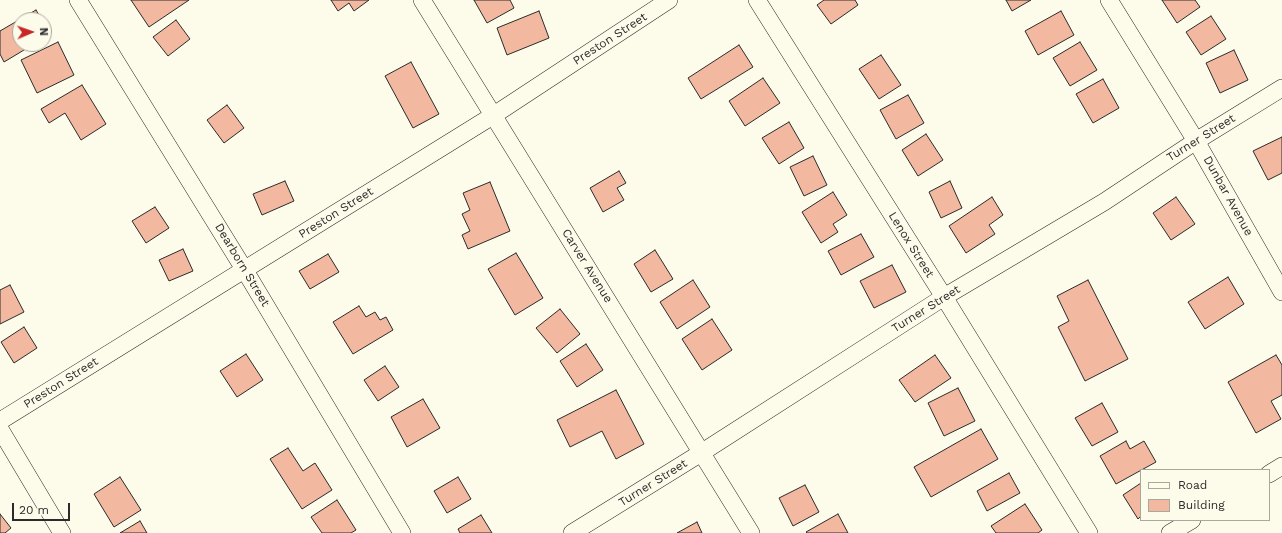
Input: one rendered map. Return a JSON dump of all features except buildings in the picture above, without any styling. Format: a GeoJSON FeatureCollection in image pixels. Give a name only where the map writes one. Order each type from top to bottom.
{"type":"FeatureCollection","features":[{"type":"Feature","properties":{"kind":"street","name":"Dearborn Street"},"geometry":{"type":"LineString","coordinates":[[78,0],[244,269],[402,533]]}},
{"type":"Feature","properties":{"kind":"street","name":"Carver Avenue"},"geometry":{"type":"LineString","coordinates":[[422,0],[751,533]]}},
{"type":"Feature","properties":{"kind":"street","name":"Preston Street"},"geometry":{"type":"LineString","coordinates":[[0,421],[494,115],[669,0]]}},
{"type":"Feature","properties":{"kind":"street","name":"Lenox Street"},"geometry":{"type":"LineString","coordinates":[[757,0],[944,297],[1088,533]]}},
{"type":"Feature","properties":{"kind":"street","name":"Dunbar Avenue"},"geometry":{"type":"LineString","coordinates":[[1109,0],[1196,141],[1282,292]]}},
{"type":"Feature","properties":{"kind":"street","name":"Turner Street"},"geometry":{"type":"LineString","coordinates":[[572,533],[701,453],[944,297],[1104,202],[1196,141],[1282,88]]}},
{"type":"Feature","properties":{"kind":"street"},"geometry":{"type":"LineString","coordinates":[[0,429],[62,533]]}},
{"type":"Feature","properties":{"kind":"street"},"geometry":{"type":"LineString","coordinates":[[1270,473],[1282,466]]}},
{"type":"Feature","properties":{"kind":"street"},"geometry":{"type":"LineString","coordinates":[[1170,533],[1190,521]]}}]}
